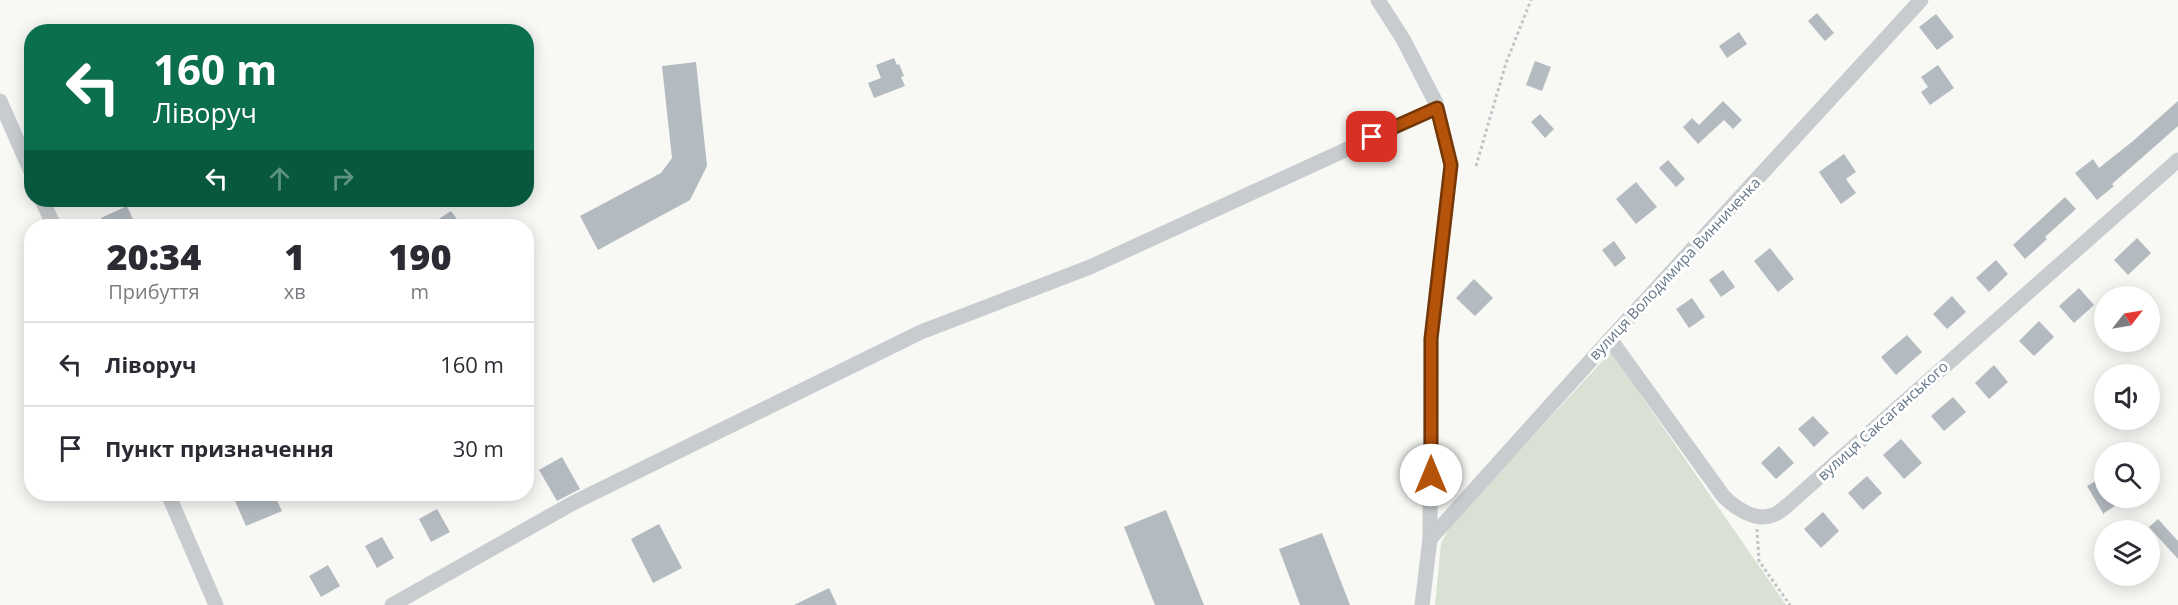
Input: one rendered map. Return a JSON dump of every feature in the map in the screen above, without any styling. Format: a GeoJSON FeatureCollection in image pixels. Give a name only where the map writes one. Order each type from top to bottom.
{"type":"FeatureCollection","features":[{"type":"Feature","properties":{"kind":"street"},"geometry":{"type":"LineString","coordinates":[[1378,0],[1403,39],[1437,108],[1451,165],[1431,339],[1430,538],[1422,605]]}},
{"type":"Feature","properties":{"kind":"street","name":"вулиця Володимира Винниченка"},"geometry":{"type":"LineString","coordinates":[[1430,538],[1921,0]]}},
{"type":"Feature","properties":{"kind":"street"},"geometry":{"type":"LineString","coordinates":[[0,101],[24,156]]}},
{"type":"Feature","properties":{"kind":"street"},"geometry":{"type":"LineString","coordinates":[[392,605],[573,503],[921,332],[1090,267],[1437,108]]}},
{"type":"Feature","properties":{"kind":"street","name":"вулиця Саксаганського"},"geometry":{"type":"LineString","coordinates":[[1756,516],[1774,515],[1790,504],[2178,160]]}},
{"type":"Feature","properties":{"kind":"street"},"geometry":{"type":"LineString","coordinates":[[1610,339],[1724,497],[1739,510],[1756,516]]}},
{"type":"Feature","properties":{"kind":"street"},"geometry":{"type":"LineString","coordinates":[[171,501],[216,605]]}},
{"type":"Feature","properties":{"kind":"path"},"geometry":{"type":"LineString","coordinates":[[1476,166],[1506,63],[1531,0]]}},
{"type":"Feature","properties":{"kind":"path"},"geometry":{"type":"LineString","coordinates":[[1756,516],[1759,561],[1790,605]]}},
{"type":"Feature","properties":{"kind":"shaded area"},"geometry":{"type":"Polygon","coordinates":[[[1611,352],[1786,605],[1435,605],[1441,543],[1452,523],[1611,352]]]}},
{"type":"Feature","properties":{"kind":"building"},"geometry":{"type":"Polygon","coordinates":[[[1817,13],[1834,33],[1825,41],[1808,21],[1817,13]]]}},
{"type":"Feature","properties":{"kind":"building"},"geometry":{"type":"Polygon","coordinates":[[[1936,14],[1954,37],[1937,50],[1919,27],[1936,14]]]}},
{"type":"Feature","properties":{"kind":"building"},"geometry":{"type":"Polygon","coordinates":[[[1739,32],[1747,44],[1727,58],[1719,46],[1739,32]]]}},
{"type":"Feature","properties":{"kind":"building"},"geometry":{"type":"Polygon","coordinates":[[[894,58],[904,76],[901,77],[905,86],[874,98],[868,83],[881,78],[876,65],[894,58]]]}},
{"type":"Feature","properties":{"kind":"building"},"geometry":{"type":"Polygon","coordinates":[[[1535,61],[1551,67],[1542,91],[1526,85],[1535,61]]]}},
{"type":"Feature","properties":{"kind":"building"},"geometry":{"type":"Polygon","coordinates":[[[696,62],[707,166],[690,200],[598,250],[580,216],[661,173],[672,158],[662,66],[696,62]]]}},
{"type":"Feature","properties":{"kind":"building"},"geometry":{"type":"Polygon","coordinates":[[[1938,65],[1954,88],[1930,105],[1921,92],[1928,87],[1921,77],[1938,65]]]}},
{"type":"Feature","properties":{"kind":"building"},"geometry":{"type":"Polygon","coordinates":[[[1723,101],[1742,120],[1733,129],[1724,120],[1698,144],[1683,127],[1692,118],[1699,125],[1723,101]]]}},
{"type":"Feature","properties":{"kind":"building"},"geometry":{"type":"Polygon","coordinates":[[[2178,101],[2178,126],[2097,200],[2075,173],[2093,159],[2099,168],[2178,101]]]}},
{"type":"Feature","properties":{"kind":"building"},"geometry":{"type":"Polygon","coordinates":[[[1540,114],[1554,129],[1545,138],[1531,122],[1540,114]]]}},
{"type":"Feature","properties":{"kind":"building"},"geometry":{"type":"Polygon","coordinates":[[[1844,154],[1856,172],[1846,179],[1856,193],[1841,204],[1819,172],[1844,154]]]}},
{"type":"Feature","properties":{"kind":"building"},"geometry":{"type":"Polygon","coordinates":[[[1668,160],[1685,179],[1676,187],[1659,168],[1668,160]]]}},
{"type":"Feature","properties":{"kind":"building"},"geometry":{"type":"Polygon","coordinates":[[[1636,182],[1657,207],[1636,224],[1616,199],[1636,182]]]}},
{"type":"Feature","properties":{"kind":"building"},"geometry":{"type":"Polygon","coordinates":[[[2065,197],[2076,209],[2025,259],[2013,245],[2065,197]]]}},
{"type":"Feature","properties":{"kind":"building"},"geometry":{"type":"Polygon","coordinates":[[[127,207],[133,219],[101,219],[127,207]]]}},
{"type":"Feature","properties":{"kind":"building"},"geometry":{"type":"Polygon","coordinates":[[[451,211],[457,219],[439,219],[451,211]]]}},
{"type":"Feature","properties":{"kind":"building"},"geometry":{"type":"Polygon","coordinates":[[[2137,238],[2151,253],[2128,275],[2114,260],[2137,238]]]}},
{"type":"Feature","properties":{"kind":"building"},"geometry":{"type":"Polygon","coordinates":[[[1614,241],[1626,258],[1615,267],[1602,250],[1614,241]]]}},
{"type":"Feature","properties":{"kind":"building"},"geometry":{"type":"Polygon","coordinates":[[[1770,248],[1794,279],[1778,292],[1754,261],[1770,248]]]}},
{"type":"Feature","properties":{"kind":"building"},"geometry":{"type":"Polygon","coordinates":[[[1996,260],[2008,274],[1989,292],[1976,278],[1996,260]]]}},
{"type":"Feature","properties":{"kind":"building"},"geometry":{"type":"Polygon","coordinates":[[[1723,270],[1735,287],[1721,297],[1709,280],[1723,270]]]}},
{"type":"Feature","properties":{"kind":"building"},"geometry":{"type":"Polygon","coordinates":[[[1474,279],[1493,298],[1475,316],[1456,298],[1474,279]]]}},
{"type":"Feature","properties":{"kind":"building"},"geometry":{"type":"Polygon","coordinates":[[[2079,288],[2094,305],[2074,323],[2059,306],[2079,288]]]}},
{"type":"Feature","properties":{"kind":"building"},"geometry":{"type":"Polygon","coordinates":[[[1952,296],[1966,312],[1947,329],[1933,314],[1952,296]]]}},
{"type":"Feature","properties":{"kind":"building"},"geometry":{"type":"Polygon","coordinates":[[[1692,298],[1705,317],[1689,328],[1676,309],[1692,298]]]}},
{"type":"Feature","properties":{"kind":"building"},"geometry":{"type":"Polygon","coordinates":[[[2039,321],[2054,337],[2034,356],[2019,341],[2039,321]]]}},
{"type":"Feature","properties":{"kind":"building"},"geometry":{"type":"Polygon","coordinates":[[[1907,335],[1922,352],[1896,375],[1881,357],[1907,335]]]}},
{"type":"Feature","properties":{"kind":"building"},"geometry":{"type":"Polygon","coordinates":[[[1994,365],[2008,382],[1989,399],[1975,383],[1994,365]]]}},
{"type":"Feature","properties":{"kind":"building"},"geometry":{"type":"Polygon","coordinates":[[[1953,397],[1966,412],[1944,431],[1931,416],[1953,397]]]}},
{"type":"Feature","properties":{"kind":"building"},"geometry":{"type":"Polygon","coordinates":[[[1813,416],[1829,433],[1814,447],[1798,429],[1813,416]]]}},
{"type":"Feature","properties":{"kind":"building"},"geometry":{"type":"Polygon","coordinates":[[[1901,439],[1922,463],[1904,479],[1883,455],[1901,439]]]}},
{"type":"Feature","properties":{"kind":"building"},"geometry":{"type":"Polygon","coordinates":[[[1779,446],[1794,463],[1776,479],[1761,463],[1779,446]]]}},
{"type":"Feature","properties":{"kind":"building"},"geometry":{"type":"Polygon","coordinates":[[[562,457],[580,489],[557,501],[539,470],[562,457]]]}},
{"type":"Feature","properties":{"kind":"building"},"geometry":{"type":"Polygon","coordinates":[[[1867,476],[1882,493],[1863,510],[1848,493],[1867,476]]]}},
{"type":"Feature","properties":{"kind":"building"},"geometry":{"type":"Polygon","coordinates":[[[2094,482],[2094,498],[2087,486],[2094,482]]]}},
{"type":"Feature","properties":{"kind":"building"},"geometry":{"type":"Polygon","coordinates":[[[235,501],[277,501],[282,511],[246,526],[235,501]]]}},
{"type":"Feature","properties":{"kind":"building"},"geometry":{"type":"Polygon","coordinates":[[[2100,508],[2112,508],[2104,513],[2104,515],[2100,508]]]}},
{"type":"Feature","properties":{"kind":"building"},"geometry":{"type":"Polygon","coordinates":[[[437,509],[450,532],[431,542],[419,519],[437,509]]]}},
{"type":"Feature","properties":{"kind":"building"},"geometry":{"type":"Polygon","coordinates":[[[1166,510],[1204,605],[1155,605],[1124,527],[1166,510]]]}},
{"type":"Feature","properties":{"kind":"building"},"geometry":{"type":"Polygon","coordinates":[[[1823,512],[1839,531],[1821,548],[1804,529],[1823,512]]]}},
{"type":"Feature","properties":{"kind":"building"},"geometry":{"type":"Polygon","coordinates":[[[2160,521],[2178,541],[2178,559],[2160,539],[2160,521]]]}},
{"type":"Feature","properties":{"kind":"building"},"geometry":{"type":"Polygon","coordinates":[[[659,524],[682,568],[653,583],[631,539],[659,524]]]}},
{"type":"Feature","properties":{"kind":"building"},"geometry":{"type":"Polygon","coordinates":[[[1322,533],[1350,605],[1300,605],[1279,549],[1322,533]]]}},
{"type":"Feature","properties":{"kind":"building"},"geometry":{"type":"Polygon","coordinates":[[[382,537],[394,558],[377,568],[365,546],[382,537]]]}},
{"type":"Feature","properties":{"kind":"building"},"geometry":{"type":"Polygon","coordinates":[[[328,565],[340,586],[321,597],[309,576],[328,565]]]}},
{"type":"Feature","properties":{"kind":"building"},"geometry":{"type":"Polygon","coordinates":[[[829,588],[837,605],[794,605],[829,588]]]}},
{"type":"Feature","properties":{"kind":"route"},"geometry":{"type":"LineString","coordinates":[[1372,137],[1437,108],[1451,165],[1431,339],[1431,475]]}}]}
